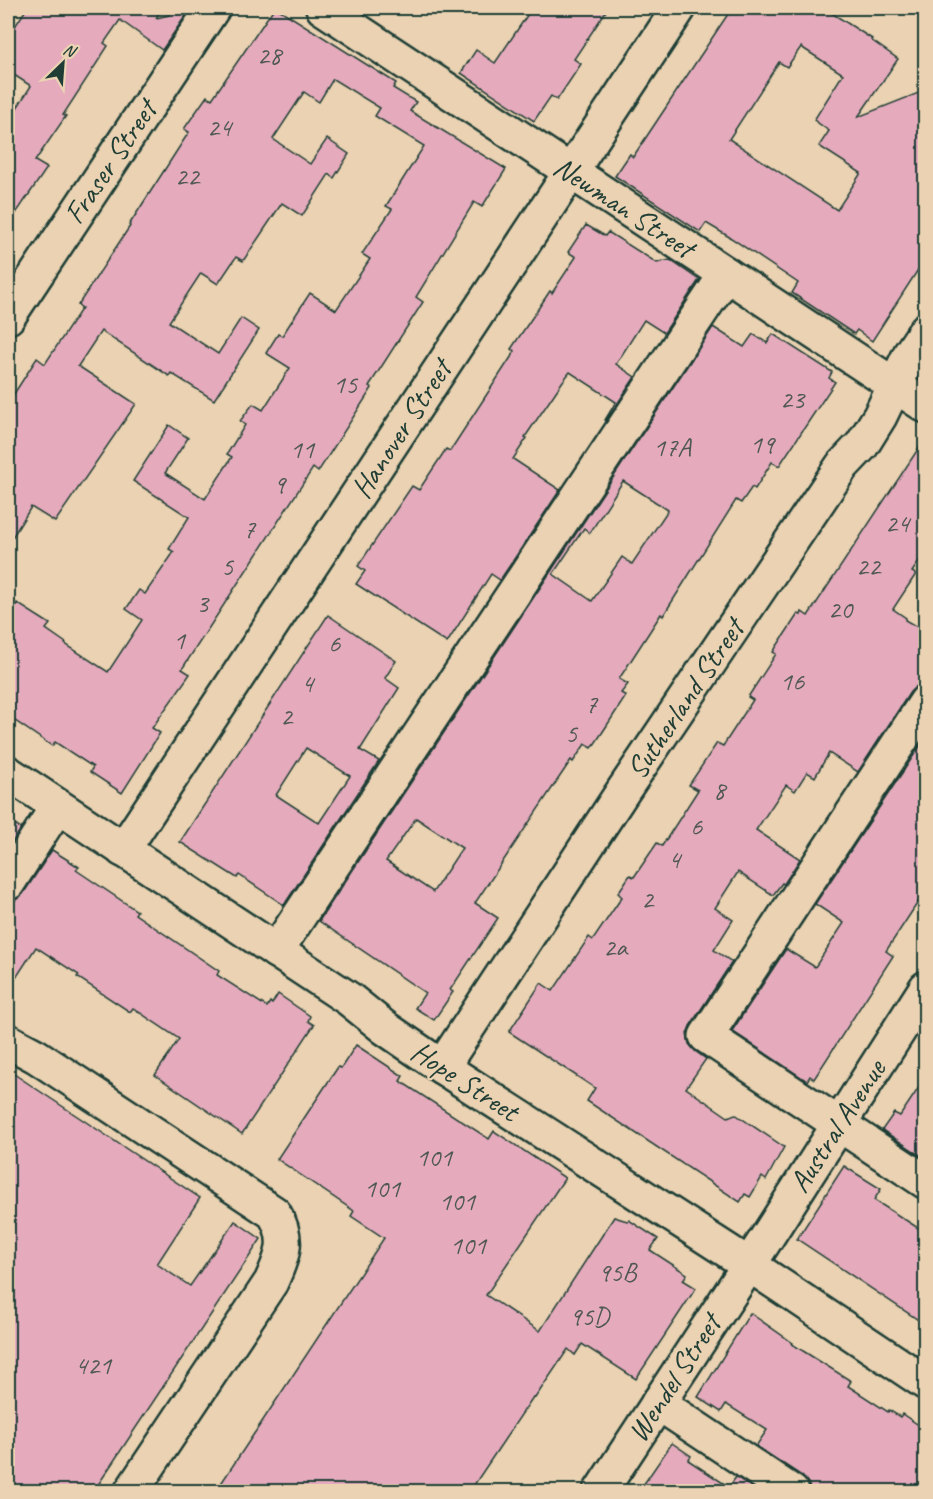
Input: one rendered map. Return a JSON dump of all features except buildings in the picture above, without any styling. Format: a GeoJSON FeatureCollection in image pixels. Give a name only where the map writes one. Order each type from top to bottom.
{"type":"FeatureCollection","features":[{"type":"Feature","properties":{"kind":"street","name":"Fraser Street"},"geometry":{"type":"LineString","coordinates":[[8,317],[213,8]]}},
{"type":"Feature","properties":{"kind":"street","name":"Newman Street"},"geometry":{"type":"LineString","coordinates":[[323,8],[926,406]]}},
{"type":"Feature","properties":{"kind":"street","name":"Hanover Street"},"geometry":{"type":"LineString","coordinates":[[123,850],[680,8]]}},
{"type":"Feature","properties":{"kind":"street"},"geometry":{"type":"LineString","coordinates":[[276,951],[726,274]]}},
{"type":"Feature","properties":{"kind":"street","name":"Sutherland Street"},"geometry":{"type":"LineString","coordinates":[[442,1067],[629,781],[842,466],[862,445],[880,416],[910,354],[926,330]]}},
{"type":"Feature","properties":{"kind":"street"},"geometry":{"type":"LineString","coordinates":[[926,702],[706,1036],[926,1182]]}},
{"type":"Feature","properties":{"kind":"street","name":"Hope Street"},"geometry":{"type":"LineString","coordinates":[[8,773],[358,1005],[385,1028],[442,1067],[748,1264],[926,1383]]}},
{"type":"Feature","properties":{"kind":"street"},"geometry":{"type":"LineString","coordinates":[[8,883],[57,807]]}},
{"type":"Feature","properties":{"kind":"street","name":"Austral Avenue"},"geometry":{"type":"LineString","coordinates":[[748,1264],[926,988]]}},
{"type":"Feature","properties":{"kind":"street"},"geometry":{"type":"LineString","coordinates":[[8,1041],[36,1056],[274,1213],[283,1227],[282,1259],[271,1282],[130,1491]]}},
{"type":"Feature","properties":{"kind":"street","name":"Wendel Street"},"geometry":{"type":"LineString","coordinates":[[600,1491],[748,1264]]}},
{"type":"Feature","properties":{"kind":"street"},"geometry":{"type":"LineString","coordinates":[[658,1403],[792,1491]]}}]}
